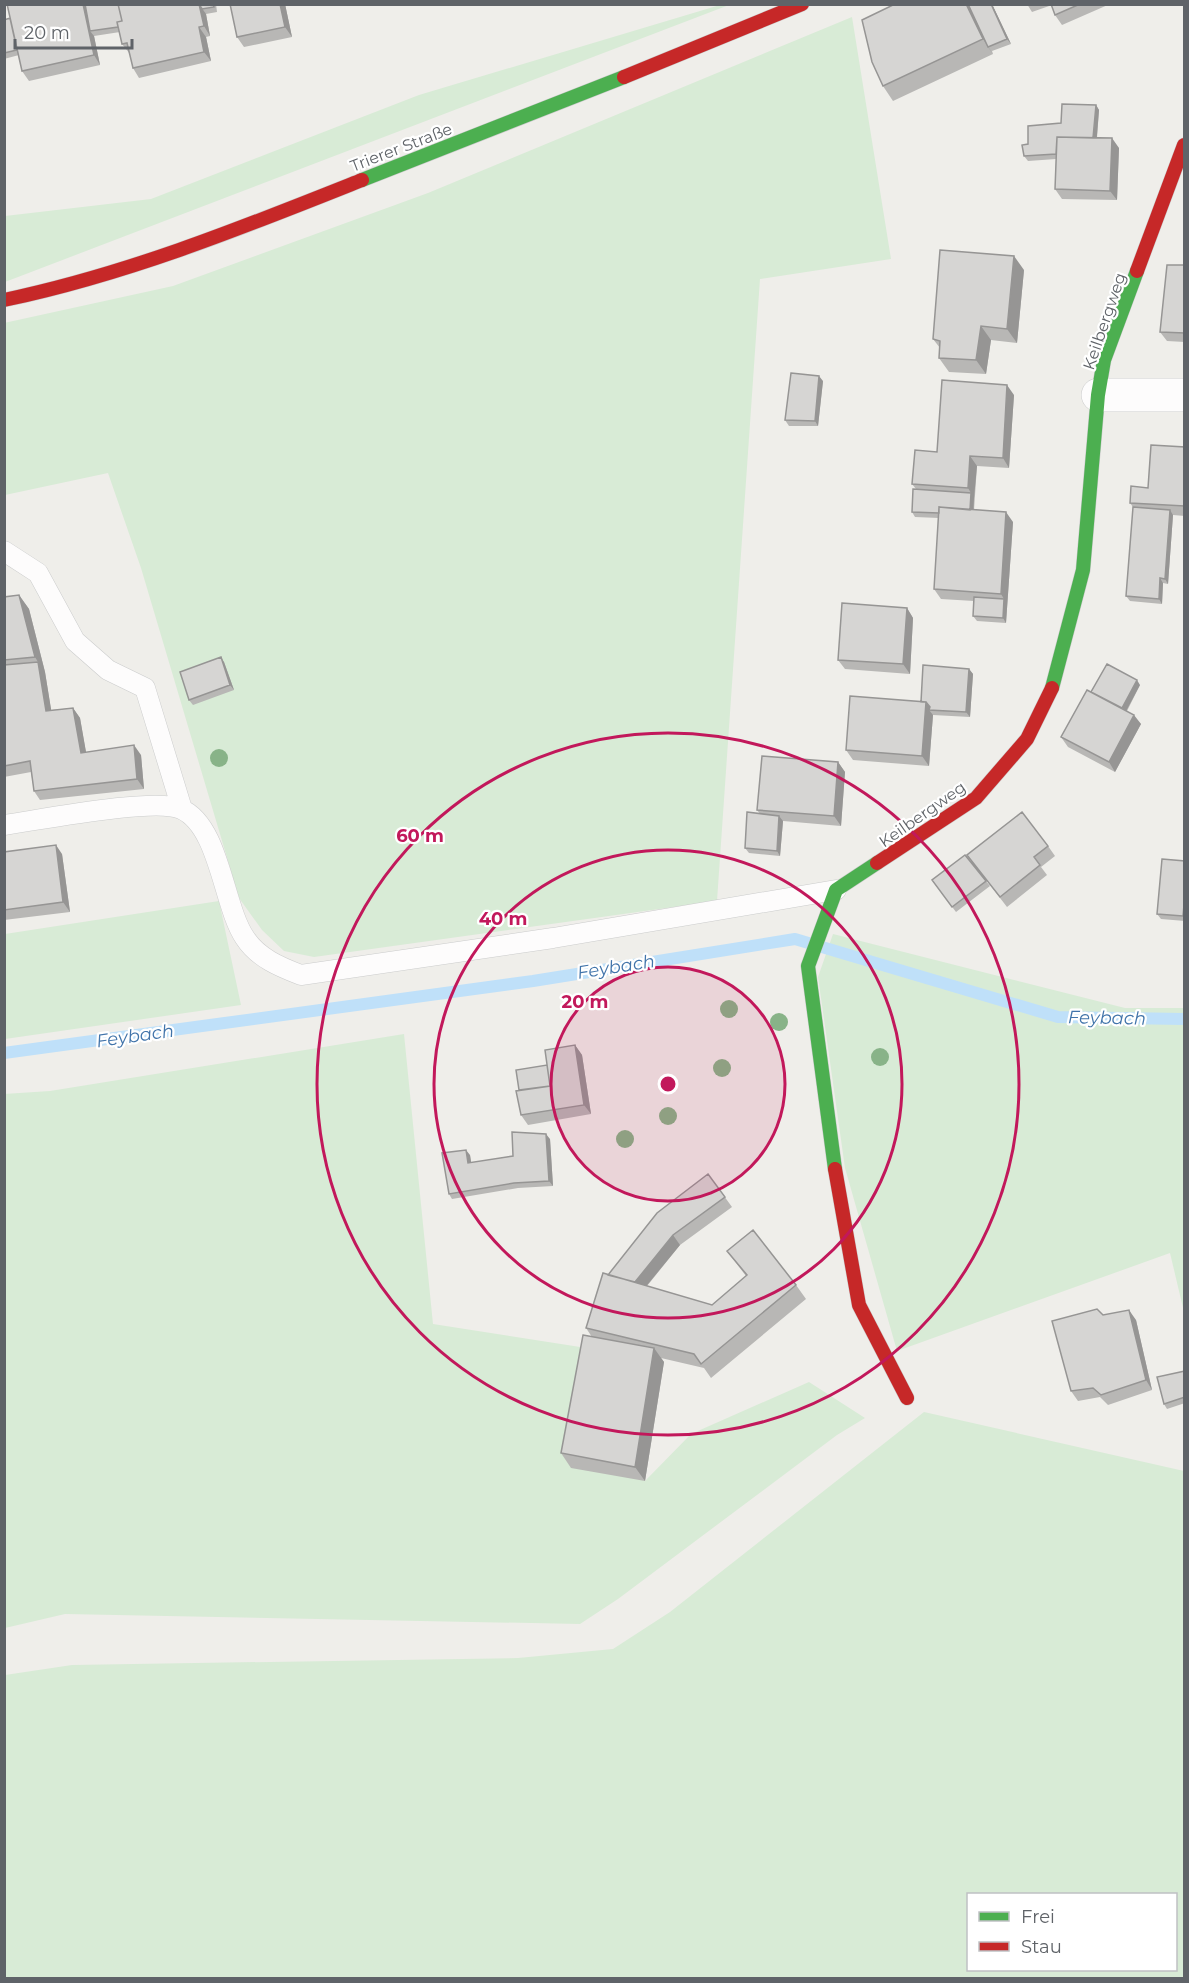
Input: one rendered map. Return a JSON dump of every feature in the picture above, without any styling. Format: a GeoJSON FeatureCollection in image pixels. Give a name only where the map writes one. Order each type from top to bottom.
{"type":"FeatureCollection","features":[{"type":"Feature","properties":{"kind":"street","name":"Trierer Straße"},"geometry":{"type":"LineString","coordinates":[[4,300],[107,273],[235,231],[669,60],[802,4]]}},
{"type":"Feature","properties":{"kind":"street","name":"Keilbergweg"},"geometry":{"type":"LineString","coordinates":[[836,890],[976,798],[1027,739],[1055,681],[1083,570],[1098,394],[1104,360],[1185,145]]}},
{"type":"Feature","properties":{"kind":"street"},"geometry":{"type":"LineString","coordinates":[[1098,394],[1185,395]]}},
{"type":"Feature","properties":{"kind":"street"},"geometry":{"type":"LineString","coordinates":[[836,890],[808,966],[828,1133],[859,1305],[907,1398]]}},
{"type":"Feature","properties":{"kind":"lane"},"geometry":{"type":"LineString","coordinates":[[4,551],[38,573],[75,641],[108,670],[145,688],[182,809],[205,830],[244,938],[271,963],[301,975],[553,938],[836,890]]}},
{"type":"Feature","properties":{"kind":"lane"},"geometry":{"type":"LineString","coordinates":[[4,825],[153,805],[182,809]]}},
{"type":"Feature","properties":{"kind":"green space"},"geometry":{"type":"Polygon","coordinates":[[[720,5],[729,5],[5,282],[5,216],[151,199],[419,95],[720,5]]]}},
{"type":"Feature","properties":{"kind":"green space"},"geometry":{"type":"Polygon","coordinates":[[[852,17],[891,259],[760,279],[717,901],[314,957],[284,951],[262,930],[239,898],[141,568],[108,473],[5,495],[4,323],[173,286],[428,193],[852,17]]]}},
{"type":"Feature","properties":{"kind":"green space"},"geometry":{"type":"Polygon","coordinates":[[[219,901],[241,1005],[5,1039],[5,934],[219,901]]]}},
{"type":"Feature","properties":{"kind":"green space"},"geometry":{"type":"Polygon","coordinates":[[[833,934],[1125,1008],[1184,1008],[1184,1312],[1170,1253],[897,1351],[845,1168],[818,977],[833,934]]]}},
{"type":"Feature","properties":{"kind":"green space"},"geometry":{"type":"Polygon","coordinates":[[[404,1034],[433,1324],[593,1349],[645,1481],[691,1434],[809,1382],[865,1418],[837,1435],[618,1599],[580,1624],[65,1614],[5,1628],[4,1094],[50,1091],[404,1034]]]}},
{"type":"Feature","properties":{"kind":"green space"},"geometry":{"type":"Polygon","coordinates":[[[924,1412],[1184,1471],[1184,1978],[5,1978],[5,1675],[72,1665],[518,1658],[613,1649],[670,1612],[924,1412]]]}},
{"type":"Feature","properties":{"kind":"building"},"geometry":{"type":"Polygon","coordinates":[[[7,4],[83,4],[94,55],[22,71],[7,4]]]}},
{"type":"Feature","properties":{"kind":"building"},"geometry":{"type":"Polygon","coordinates":[[[85,4],[118,4],[122,21],[117,22],[118,27],[90,31],[85,4]]]}},
{"type":"Feature","properties":{"kind":"building"},"geometry":{"type":"Polygon","coordinates":[[[118,4],[199,4],[204,26],[199,27],[204,52],[133,68],[127,43],[122,44],[117,22],[122,21],[118,4]]]}},
{"type":"Feature","properties":{"kind":"building"},"geometry":{"type":"Polygon","coordinates":[[[199,4],[213,4],[214,7],[202,9],[199,4]]]}},
{"type":"Feature","properties":{"kind":"building"},"geometry":{"type":"Polygon","coordinates":[[[230,4],[280,4],[285,27],[237,37],[230,4]]]}},
{"type":"Feature","properties":{"kind":"building"},"geometry":{"type":"Polygon","coordinates":[[[895,4],[966,4],[983,39],[883,86],[872,62],[862,20],[895,4]]]}},
{"type":"Feature","properties":{"kind":"building"},"geometry":{"type":"Polygon","coordinates":[[[968,4],[991,4],[1007,39],[988,47],[968,4]]]}},
{"type":"Feature","properties":{"kind":"building"},"geometry":{"type":"Polygon","coordinates":[[[1051,4],[1080,4],[1055,15],[1051,4]]]}},
{"type":"Feature","properties":{"kind":"building"},"geometry":{"type":"Polygon","coordinates":[[[10,18],[17,50],[4,53],[4,20],[10,18]]]}},
{"type":"Feature","properties":{"kind":"building"},"geometry":{"type":"Polygon","coordinates":[[[1062,104],[1096,105],[1093,138],[1057,137],[1056,154],[1024,156],[1022,145],[1028,144],[1028,126],[1061,123],[1062,104]]]}},
{"type":"Feature","properties":{"kind":"building"},"geometry":{"type":"Polygon","coordinates":[[[1057,137],[1112,138],[1110,191],[1055,189],[1057,137]]]}},
{"type":"Feature","properties":{"kind":"building"},"geometry":{"type":"Polygon","coordinates":[[[940,250],[1014,256],[1007,329],[981,326],[976,360],[939,358],[940,341],[933,339],[940,250]]]}},
{"type":"Feature","properties":{"kind":"building"},"geometry":{"type":"Polygon","coordinates":[[[1167,265],[1185,265],[1185,333],[1160,332],[1167,265]]]}},
{"type":"Feature","properties":{"kind":"building"},"geometry":{"type":"Polygon","coordinates":[[[791,373],[819,376],[815,421],[785,420],[791,373]]]}},
{"type":"Feature","properties":{"kind":"building"},"geometry":{"type":"Polygon","coordinates":[[[942,380],[1007,385],[1003,458],[970,456],[968,488],[912,484],[915,450],[937,452],[942,380]]]}},
{"type":"Feature","properties":{"kind":"building"},"geometry":{"type":"Polygon","coordinates":[[[1151,445],[1185,447],[1185,506],[1130,503],[1131,486],[1148,488],[1151,445]]]}},
{"type":"Feature","properties":{"kind":"building"},"geometry":{"type":"Polygon","coordinates":[[[913,489],[971,493],[970,510],[939,507],[939,513],[912,512],[913,489]]]}},
{"type":"Feature","properties":{"kind":"building"},"geometry":{"type":"Polygon","coordinates":[[[939,507],[1006,512],[1001,594],[934,589],[939,507]]]}},
{"type":"Feature","properties":{"kind":"building"},"geometry":{"type":"Polygon","coordinates":[[[1133,507],[1170,510],[1165,579],[1160,578],[1159,599],[1126,596],[1133,507]]]}},
{"type":"Feature","properties":{"kind":"building"},"geometry":{"type":"Polygon","coordinates":[[[19,595],[35,657],[4,660],[4,597],[19,595]]]}},
{"type":"Feature","properties":{"kind":"building"},"geometry":{"type":"Polygon","coordinates":[[[974,597],[1004,599],[1003,618],[973,616],[974,597]]]}},
{"type":"Feature","properties":{"kind":"building"},"geometry":{"type":"Polygon","coordinates":[[[842,603],[907,608],[903,664],[838,660],[842,603]]]}},
{"type":"Feature","properties":{"kind":"building"},"geometry":{"type":"Polygon","coordinates":[[[221,657],[230,685],[189,700],[180,672],[221,657]]]}},
{"type":"Feature","properties":{"kind":"building"},"geometry":{"type":"Polygon","coordinates":[[[38,662],[46,711],[73,708],[81,753],[134,745],[137,779],[34,791],[30,761],[4,766],[4,665],[38,662]]]}},
{"type":"Feature","properties":{"kind":"building"},"geometry":{"type":"Polygon","coordinates":[[[1107,664],[1137,680],[1122,708],[1091,692],[1107,664]]]}},
{"type":"Feature","properties":{"kind":"building"},"geometry":{"type":"Polygon","coordinates":[[[923,665],[969,669],[966,712],[929,710],[930,707],[926,702],[921,702],[923,665]]]}},
{"type":"Feature","properties":{"kind":"building"},"geometry":{"type":"Polygon","coordinates":[[[1087,690],[1134,715],[1109,762],[1061,737],[1087,690]]]}},
{"type":"Feature","properties":{"kind":"building"},"geometry":{"type":"Polygon","coordinates":[[[850,696],[926,702],[922,756],[846,750],[850,696]]]}},
{"type":"Feature","properties":{"kind":"building"},"geometry":{"type":"Polygon","coordinates":[[[762,756],[838,762],[834,816],[757,810],[762,756]]]}},
{"type":"Feature","properties":{"kind":"building"},"geometry":{"type":"Polygon","coordinates":[[[747,812],[779,816],[777,851],[745,848],[747,812]]]}},
{"type":"Feature","properties":{"kind":"building"},"geometry":{"type":"Polygon","coordinates":[[[1022,812],[1048,846],[1034,857],[1040,865],[1000,897],[967,855],[1022,812]]]}},
{"type":"Feature","properties":{"kind":"building"},"geometry":{"type":"Polygon","coordinates":[[[56,845],[63,902],[4,910],[4,852],[56,845]]]}},
{"type":"Feature","properties":{"kind":"building"},"geometry":{"type":"Polygon","coordinates":[[[965,855],[986,881],[952,907],[932,880],[965,855]]]}},
{"type":"Feature","properties":{"kind":"building"},"geometry":{"type":"Polygon","coordinates":[[[1162,859],[1185,861],[1183,916],[1157,914],[1162,859]]]}},
{"type":"Feature","properties":{"kind":"building"},"geometry":{"type":"Polygon","coordinates":[[[575,1045],[584,1105],[521,1115],[516,1091],[550,1086],[545,1050],[575,1045]]]}},
{"type":"Feature","properties":{"kind":"building"},"geometry":{"type":"Polygon","coordinates":[[[547,1065],[550,1086],[519,1090],[516,1070],[547,1065]]]}},
{"type":"Feature","properties":{"kind":"building"},"geometry":{"type":"Polygon","coordinates":[[[512,1132],[546,1134],[549,1181],[514,1183],[449,1194],[442,1153],[466,1150],[468,1163],[513,1156],[512,1132]]]}},
{"type":"Feature","properties":{"kind":"building"},"geometry":{"type":"Polygon","coordinates":[[[708,1174],[725,1197],[673,1235],[635,1282],[608,1275],[657,1213],[708,1174]]]}},
{"type":"Feature","properties":{"kind":"building"},"geometry":{"type":"Polygon","coordinates":[[[753,1230],[796,1285],[701,1364],[694,1354],[586,1328],[603,1273],[712,1305],[747,1275],[727,1251],[753,1230]]]}},
{"type":"Feature","properties":{"kind":"building"},"geometry":{"type":"Polygon","coordinates":[[[1097,1309],[1103,1315],[1129,1310],[1146,1380],[1101,1395],[1093,1388],[1071,1391],[1052,1321],[1097,1309]]]}},
{"type":"Feature","properties":{"kind":"building"},"geometry":{"type":"Polygon","coordinates":[[[583,1335],[654,1348],[635,1467],[561,1453],[583,1335]]]}},
{"type":"Feature","properties":{"kind":"building"},"geometry":{"type":"Polygon","coordinates":[[[1185,1371],[1185,1397],[1164,1404],[1157,1377],[1185,1371]]]}},
{"type":"Feature","properties":{"kind":"waterway","name":"Feybach"},"geometry":{"type":"LineString","coordinates":[[4,1053],[533,981],[795,939],[1058,1017],[1184,1019]]}},
{"type":"Feature","properties":{"kind":"traffic: fast"},"geometry":{"type":"LineString","coordinates":[[362,180],[624,77]]}},
{"type":"Feature","properties":{"kind":"traffic: fast"},"geometry":{"type":"LineString","coordinates":[[1052,688],[1083,570],[1098,395],[1104,360],[1137,271]]}},
{"type":"Feature","properties":{"kind":"traffic: fast"},"geometry":{"type":"LineString","coordinates":[[835,1169],[808,966],[836,890],[877,863]]}},
{"type":"Feature","properties":{"kind":"traffic: jam"},"geometry":{"type":"LineString","coordinates":[[624,77],[802,4]]}},
{"type":"Feature","properties":{"kind":"traffic: jam"},"geometry":{"type":"LineString","coordinates":[[1137,271],[1184,145]]}},
{"type":"Feature","properties":{"kind":"traffic: jam"},"geometry":{"type":"LineString","coordinates":[[4,300],[141,263],[230,232],[362,180]]}},
{"type":"Feature","properties":{"kind":"traffic: jam"},"geometry":{"type":"LineString","coordinates":[[877,863],[976,798],[1027,739],[1052,688]]}},
{"type":"Feature","properties":{"kind":"traffic: jam"},"geometry":{"type":"LineString","coordinates":[[835,1169],[859,1305],[907,1398]]}}]}
